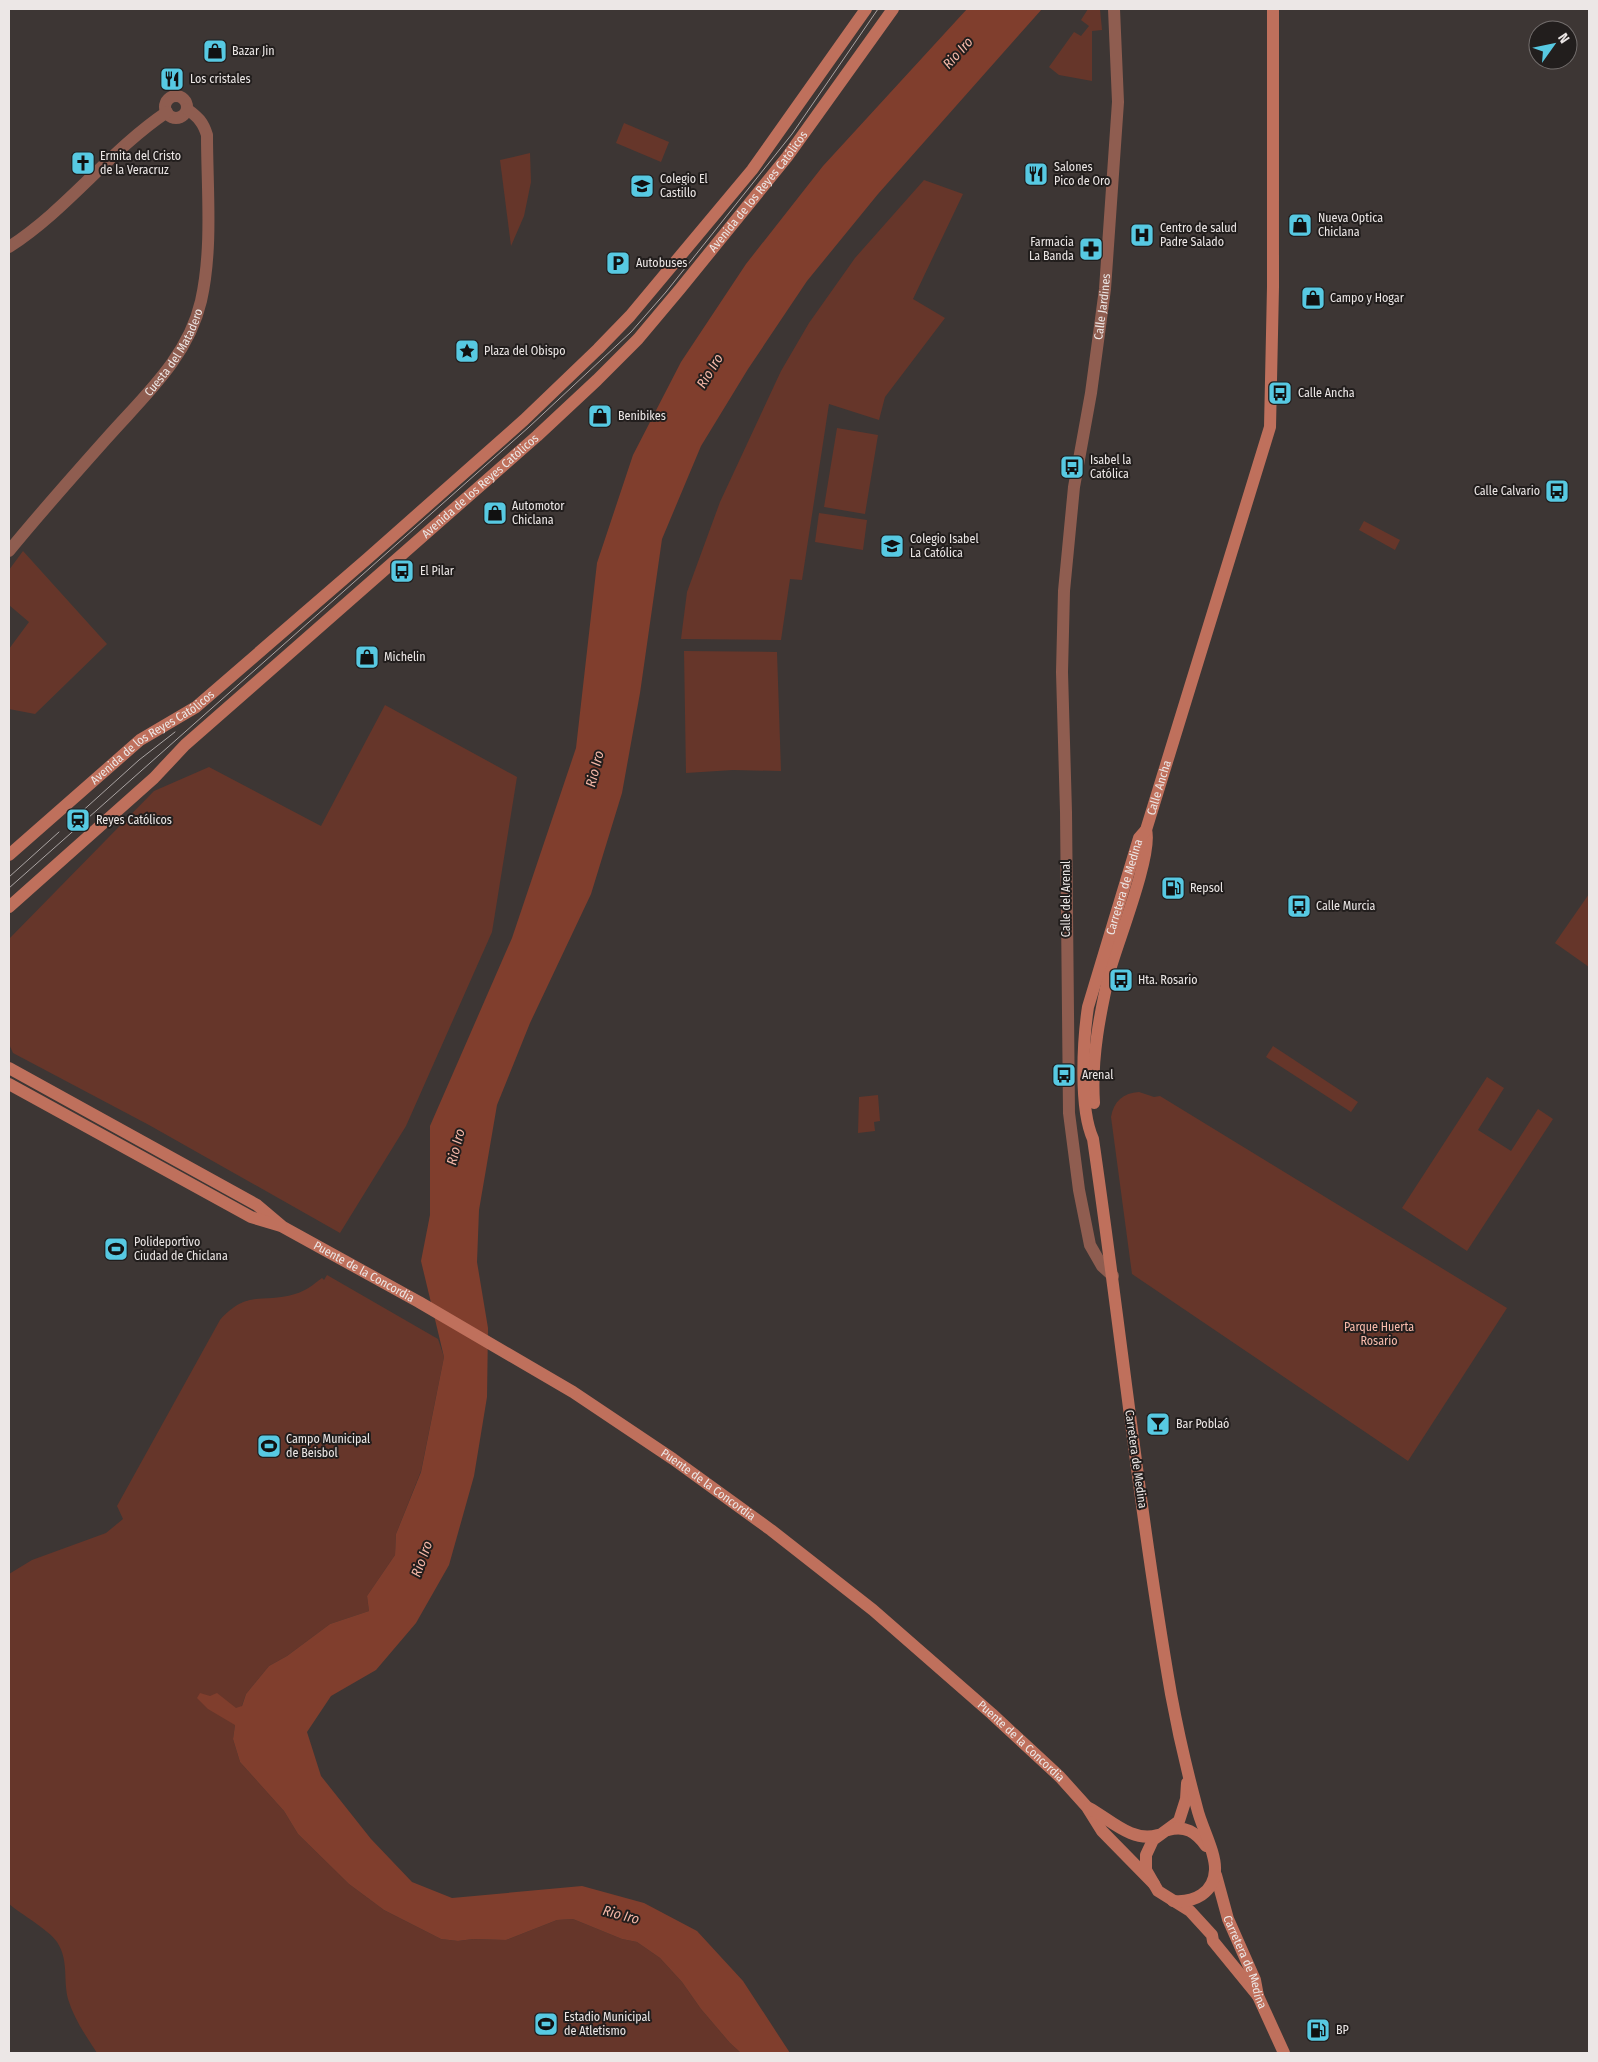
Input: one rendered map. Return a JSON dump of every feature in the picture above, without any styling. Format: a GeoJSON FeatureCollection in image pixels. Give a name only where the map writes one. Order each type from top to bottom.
{"type":"FeatureCollection","features":[{"type":"Feature","properties":{"kind":"main road","name":"Avenida de los Reyes Católicos"},"geometry":{"type":"LineString","coordinates":[[9,855],[140,740],[196,707],[510,432],[598,349],[630,316],[752,170],[866,9]]}},
{"type":"Feature","properties":{"kind":"main road","name":"Avenida de los Reyes Católicos"},"geometry":{"type":"LineString","coordinates":[[9,907],[154,778],[185,745],[537,436],[638,339],[767,184],[893,9]]}},
{"type":"Feature","properties":{"kind":"main road","name":"Calle Ancha"},"geometry":{"type":"LineString","coordinates":[[1146,830],[1270,427],[1273,277],[1273,9]]}},
{"type":"Feature","properties":{"kind":"main road","name":"Carretera de Medina"},"geometry":{"type":"LineString","coordinates":[[1146,830],[1139,838],[1088,1006],[1084,1032],[1084,1082],[1088,1128],[1093,1138],[1113,1276],[1124,1378],[1149,1553],[1171,1694],[1188,1779]]}},
{"type":"Feature","properties":{"kind":"main road"},"geometry":{"type":"LineString","coordinates":[[9,1068],[257,1205],[283,1226]]}},
{"type":"Feature","properties":{"kind":"main road"},"geometry":{"type":"LineString","coordinates":[[9,1084],[251,1217],[262,1222],[283,1226]]}},
{"type":"Feature","properties":{"kind":"main road","name":"Puente de la Concordia"},"geometry":{"type":"LineString","coordinates":[[283,1226],[488,1341],[572,1392],[673,1460],[771,1530],[873,1610],[958,1683],[1060,1777],[1087,1807]]}},
{"type":"Feature","properties":{"kind":"main road"},"geometry":{"type":"LineString","coordinates":[[1188,1779],[1185,1787],[1186,1799],[1182,1814],[1178,1821],[1152,1840],[1146,1855],[1146,1870],[1158,1891],[1190,1911],[1212,1935],[1217,1947],[1258,1996]]}},
{"type":"Feature","properties":{"kind":"main road"},"geometry":{"type":"LineString","coordinates":[[1173,1901],[1190,1901],[1205,1893],[1211,1887],[1215,1870],[1188,1779]]}},
{"type":"Feature","properties":{"kind":"main road"},"geometry":{"type":"LineString","coordinates":[[1087,1807],[1133,1835],[1146,1837],[1181,1828],[1194,1832],[1205,1844],[1212,1856]]}},
{"type":"Feature","properties":{"kind":"main road"},"geometry":{"type":"LineString","coordinates":[[1087,1807],[1102,1831],[1154,1884]]}},
{"type":"Feature","properties":{"kind":"main road","name":"Carretera de Medina"},"geometry":{"type":"LineString","coordinates":[[1215,1870],[1228,1919],[1255,1980],[1258,1996],[1284,2053]]}},
{"type":"Feature","properties":{"kind":"street","name":"Calle Jardines"},"geometry":{"type":"LineString","coordinates":[[1071,513],[1091,393],[1105,289],[1118,102],[1114,9]]}},
{"type":"Feature","properties":{"kind":"street"},"geometry":{"type":"LineString","coordinates":[[174,96],[184,100],[187,109],[179,117],[172,117],[167,112],[166,103],[174,96]]}},
{"type":"Feature","properties":{"kind":"street","name":"Cuesta del Matadero"},"geometry":{"type":"LineString","coordinates":[[9,551],[152,387],[180,353],[189,336],[201,301],[206,274],[207,144],[204,125],[198,117],[187,109]]}},
{"type":"Feature","properties":{"kind":"street"},"geometry":{"type":"LineString","coordinates":[[9,248],[30,234],[61,208],[137,134],[167,112]]}},
{"type":"Feature","properties":{"kind":"street","name":"Calle del Arenal"},"geometry":{"type":"LineString","coordinates":[[1071,513],[1064,590],[1062,672],[1066,812],[1069,1113],[1079,1190],[1090,1245],[1102,1266],[1113,1276]]}},
{"type":"Feature","properties":{"kind":"green space"},"geometry":{"type":"Polygon","coordinates":[[[1088,9],[1100,9],[1102,30],[1092,31],[1092,81],[1059,75],[1049,67],[1074,32],[1081,36],[1089,26],[1081,20],[1088,9]]]}},
{"type":"Feature","properties":{"kind":"green space"},"geometry":{"type":"Polygon","coordinates":[[[624,123],[669,142],[661,162],[616,143],[624,123]]]}},
{"type":"Feature","properties":{"kind":"green space"},"geometry":{"type":"Polygon","coordinates":[[[530,153],[531,182],[524,216],[511,246],[500,160],[530,153]]]}},
{"type":"Feature","properties":{"kind":"green space"},"geometry":{"type":"Polygon","coordinates":[[[924,180],[963,194],[913,299],[945,318],[885,397],[879,420],[829,404],[802,580],[790,579],[781,640],[681,639],[687,592],[720,502],[781,371],[809,323],[855,258],[924,180]]]}},
{"type":"Feature","properties":{"kind":"green space"},"geometry":{"type":"Polygon","coordinates":[[[837,428],[878,435],[865,514],[824,507],[837,428]]]}},
{"type":"Feature","properties":{"kind":"green space"},"geometry":{"type":"Polygon","coordinates":[[[819,513],[867,520],[863,550],[815,542],[819,513]]]}},
{"type":"Feature","properties":{"kind":"green space"},"geometry":{"type":"Polygon","coordinates":[[[1364,521],[1400,540],[1395,550],[1359,530],[1364,521]]]}},
{"type":"Feature","properties":{"kind":"green space"},"geometry":{"type":"Polygon","coordinates":[[[23,551],[107,644],[35,714],[9,709],[9,649],[29,622],[9,605],[9,570],[23,551]]]}},
{"type":"Feature","properties":{"kind":"green space"},"geometry":{"type":"Polygon","coordinates":[[[684,651],[777,652],[781,771],[733,770],[686,773],[684,651]]]}},
{"type":"Feature","properties":{"kind":"green space"},"geometry":{"type":"Polygon","coordinates":[[[385,705],[517,777],[492,932],[406,1126],[340,1233],[149,1125],[13,1053],[9,1044],[9,939],[154,791],[209,767],[321,826],[385,705]]]}},
{"type":"Feature","properties":{"kind":"green space"},"geometry":{"type":"Polygon","coordinates":[[[1589,894],[1589,967],[1555,943],[1589,894]]]}},
{"type":"Feature","properties":{"kind":"green space"},"geometry":{"type":"Polygon","coordinates":[[[1273,1046],[1358,1102],[1351,1112],[1266,1057],[1273,1046]]]}},
{"type":"Feature","properties":{"kind":"green space"},"geometry":{"type":"Polygon","coordinates":[[[1487,1077],[1504,1088],[1478,1130],[1511,1151],[1538,1109],[1553,1119],[1467,1251],[1402,1208],[1487,1077]]]}},
{"type":"Feature","properties":{"kind":"green space","name":"Parque Huerta Rosario"},"geometry":{"type":"Polygon","coordinates":[[[1139,1092],[1154,1097],[1160,1096],[1507,1308],[1408,1461],[1132,1274],[1111,1117],[1114,1106],[1120,1099],[1128,1094],[1139,1092]]]}},
{"type":"Feature","properties":{"kind":"green space"},"geometry":{"type":"Polygon","coordinates":[[[878,1095],[880,1121],[874,1122],[875,1131],[858,1133],[859,1097],[878,1095]]]}},
{"type":"Feature","properties":{"kind":"green space"},"geometry":{"type":"Polygon","coordinates":[[[327,1275],[438,1339],[444,1357],[421,1471],[396,1534],[395,1555],[367,1596],[369,1611],[330,1624],[287,1656],[269,1666],[246,1694],[235,1725],[233,1739],[240,1762],[284,1811],[298,1834],[349,1884],[384,1910],[441,1939],[458,1941],[473,1939],[506,1940],[557,1920],[573,1919],[622,1939],[637,1942],[660,1958],[682,1982],[701,2009],[741,2053],[97,2053],[81,2027],[68,1999],[63,1956],[57,1942],[41,1927],[9,1904],[9,1574],[32,1560],[106,1533],[123,1519],[117,1506],[220,1320],[230,1310],[247,1301],[283,1297],[299,1293],[322,1278],[324,1280],[327,1275]]]}},
{"type":"Feature","properties":{"kind":"water","name":"Rio Iro"},"geometry":{"type":"Polygon","coordinates":[[[967,9],[1042,9],[878,194],[807,281],[748,369],[701,446],[662,539],[640,693],[622,793],[591,894],[530,1023],[497,1105],[479,1210],[477,1262],[488,1328],[487,1397],[474,1476],[449,1565],[416,1623],[376,1670],[331,1696],[307,1732],[321,1776],[371,1839],[412,1882],[452,1898],[582,1886],[644,1903],[697,1931],[743,1981],[790,2053],[741,2053],[701,2009],[682,1982],[660,1958],[637,1942],[622,1939],[573,1919],[557,1920],[506,1940],[473,1939],[458,1941],[441,1939],[384,1910],[349,1884],[298,1834],[284,1811],[240,1762],[233,1739],[235,1725],[208,1709],[197,1698],[200,1693],[210,1696],[217,1693],[236,1708],[242,1706],[246,1694],[269,1666],[287,1656],[330,1624],[369,1611],[367,1596],[395,1555],[396,1534],[421,1472],[444,1357],[421,1261],[430,1215],[430,1126],[512,938],[576,748],[597,563],[633,455],[681,362],[746,264],[823,166],[967,9]]]}},
{"type":"Feature","properties":{"kind":"tram line"},"geometry":{"type":"LineString","coordinates":[[9,888],[529,427],[631,332],[666,292],[792,134],[878,9]]}},
{"type":"Feature","properties":{"kind":"tram line"},"geometry":{"type":"LineString","coordinates":[[78,815],[139,760],[175,732]]}},
{"type":"Feature","properties":{"kind":"tram line"},"geometry":{"type":"LineString","coordinates":[[9,877],[59,832]]}},
{"type":"Feature","properties":{"kind":"place","name":"Bazar Jin"},"geometry":{"type":"Point","coordinates":[215,51]}},
{"type":"Feature","properties":{"kind":"place","name":"Los cristales"},"geometry":{"type":"Point","coordinates":[172,79]}},
{"type":"Feature","properties":{"kind":"place","name":"Ermita del Cristo de la Veracruz"},"geometry":{"type":"Point","coordinates":[83,163]}},
{"type":"Feature","properties":{"kind":"place","name":"Salones Pico de Oro"},"geometry":{"type":"Point","coordinates":[1036,174]}},
{"type":"Feature","properties":{"kind":"place","name":"Colegio El Castillo"},"geometry":{"type":"Point","coordinates":[642,186]}},
{"type":"Feature","properties":{"kind":"place","name":"Nueva Optica Chiclana"},"geometry":{"type":"Point","coordinates":[1300,225]}},
{"type":"Feature","properties":{"kind":"place","name":"Centro de salud Padre Salado"},"geometry":{"type":"Point","coordinates":[1142,235]}},
{"type":"Feature","properties":{"kind":"place","name":"Farmacia La Banda"},"geometry":{"type":"Point","coordinates":[1091,249]}},
{"type":"Feature","properties":{"kind":"place","name":"Autobuses"},"geometry":{"type":"Point","coordinates":[618,263]}},
{"type":"Feature","properties":{"kind":"place","name":"Campo y Hogar"},"geometry":{"type":"Point","coordinates":[1313,298]}},
{"type":"Feature","properties":{"kind":"place","name":"Plaza del Obispo"},"geometry":{"type":"Point","coordinates":[467,351]}},
{"type":"Feature","properties":{"kind":"place","name":"Calle Ancha"},"geometry":{"type":"Point","coordinates":[1280,393]}},
{"type":"Feature","properties":{"kind":"place","name":"Benibikes"},"geometry":{"type":"Point","coordinates":[600,416]}},
{"type":"Feature","properties":{"kind":"place","name":"Isabel la Católica"},"geometry":{"type":"Point","coordinates":[1072,467]}},
{"type":"Feature","properties":{"kind":"place","name":"Calle Calvario"},"geometry":{"type":"Point","coordinates":[1557,491]}},
{"type":"Feature","properties":{"kind":"place","name":"Automotor Chiclana"},"geometry":{"type":"Point","coordinates":[495,513]}},
{"type":"Feature","properties":{"kind":"place","name":"Colegio Isabel La Católica"},"geometry":{"type":"Point","coordinates":[892,546]}},
{"type":"Feature","properties":{"kind":"place","name":"El Pilar"},"geometry":{"type":"Point","coordinates":[402,571]}},
{"type":"Feature","properties":{"kind":"place","name":"Michelin"},"geometry":{"type":"Point","coordinates":[367,657]}},
{"type":"Feature","properties":{"kind":"place","name":"Reyes Católicos"},"geometry":{"type":"Point","coordinates":[78,820]}},
{"type":"Feature","properties":{"kind":"place","name":"Repsol"},"geometry":{"type":"Point","coordinates":[1173,888]}},
{"type":"Feature","properties":{"kind":"place","name":"Calle Murcia"},"geometry":{"type":"Point","coordinates":[1299,906]}},
{"type":"Feature","properties":{"kind":"place","name":"Hta. Rosario"},"geometry":{"type":"Point","coordinates":[1121,980]}},
{"type":"Feature","properties":{"kind":"place","name":"Arenal"},"geometry":{"type":"Point","coordinates":[1064,1075]}},
{"type":"Feature","properties":{"kind":"place","name":"Polideportivo Ciudad de Chiclana"},"geometry":{"type":"Point","coordinates":[116,1249]}},
{"type":"Feature","properties":{"kind":"place","name":"Bar Poblaó"},"geometry":{"type":"Point","coordinates":[1158,1424]}},
{"type":"Feature","properties":{"kind":"place","name":"Campo Municipal de Beisbol"},"geometry":{"type":"Point","coordinates":[269,1446]}},
{"type":"Feature","properties":{"kind":"place","name":"Estadio Municipal de Atletismo"},"geometry":{"type":"Point","coordinates":[546,2024]}},
{"type":"Feature","properties":{"kind":"place","name":"BP"},"geometry":{"type":"Point","coordinates":[1318,2030]}}]}
